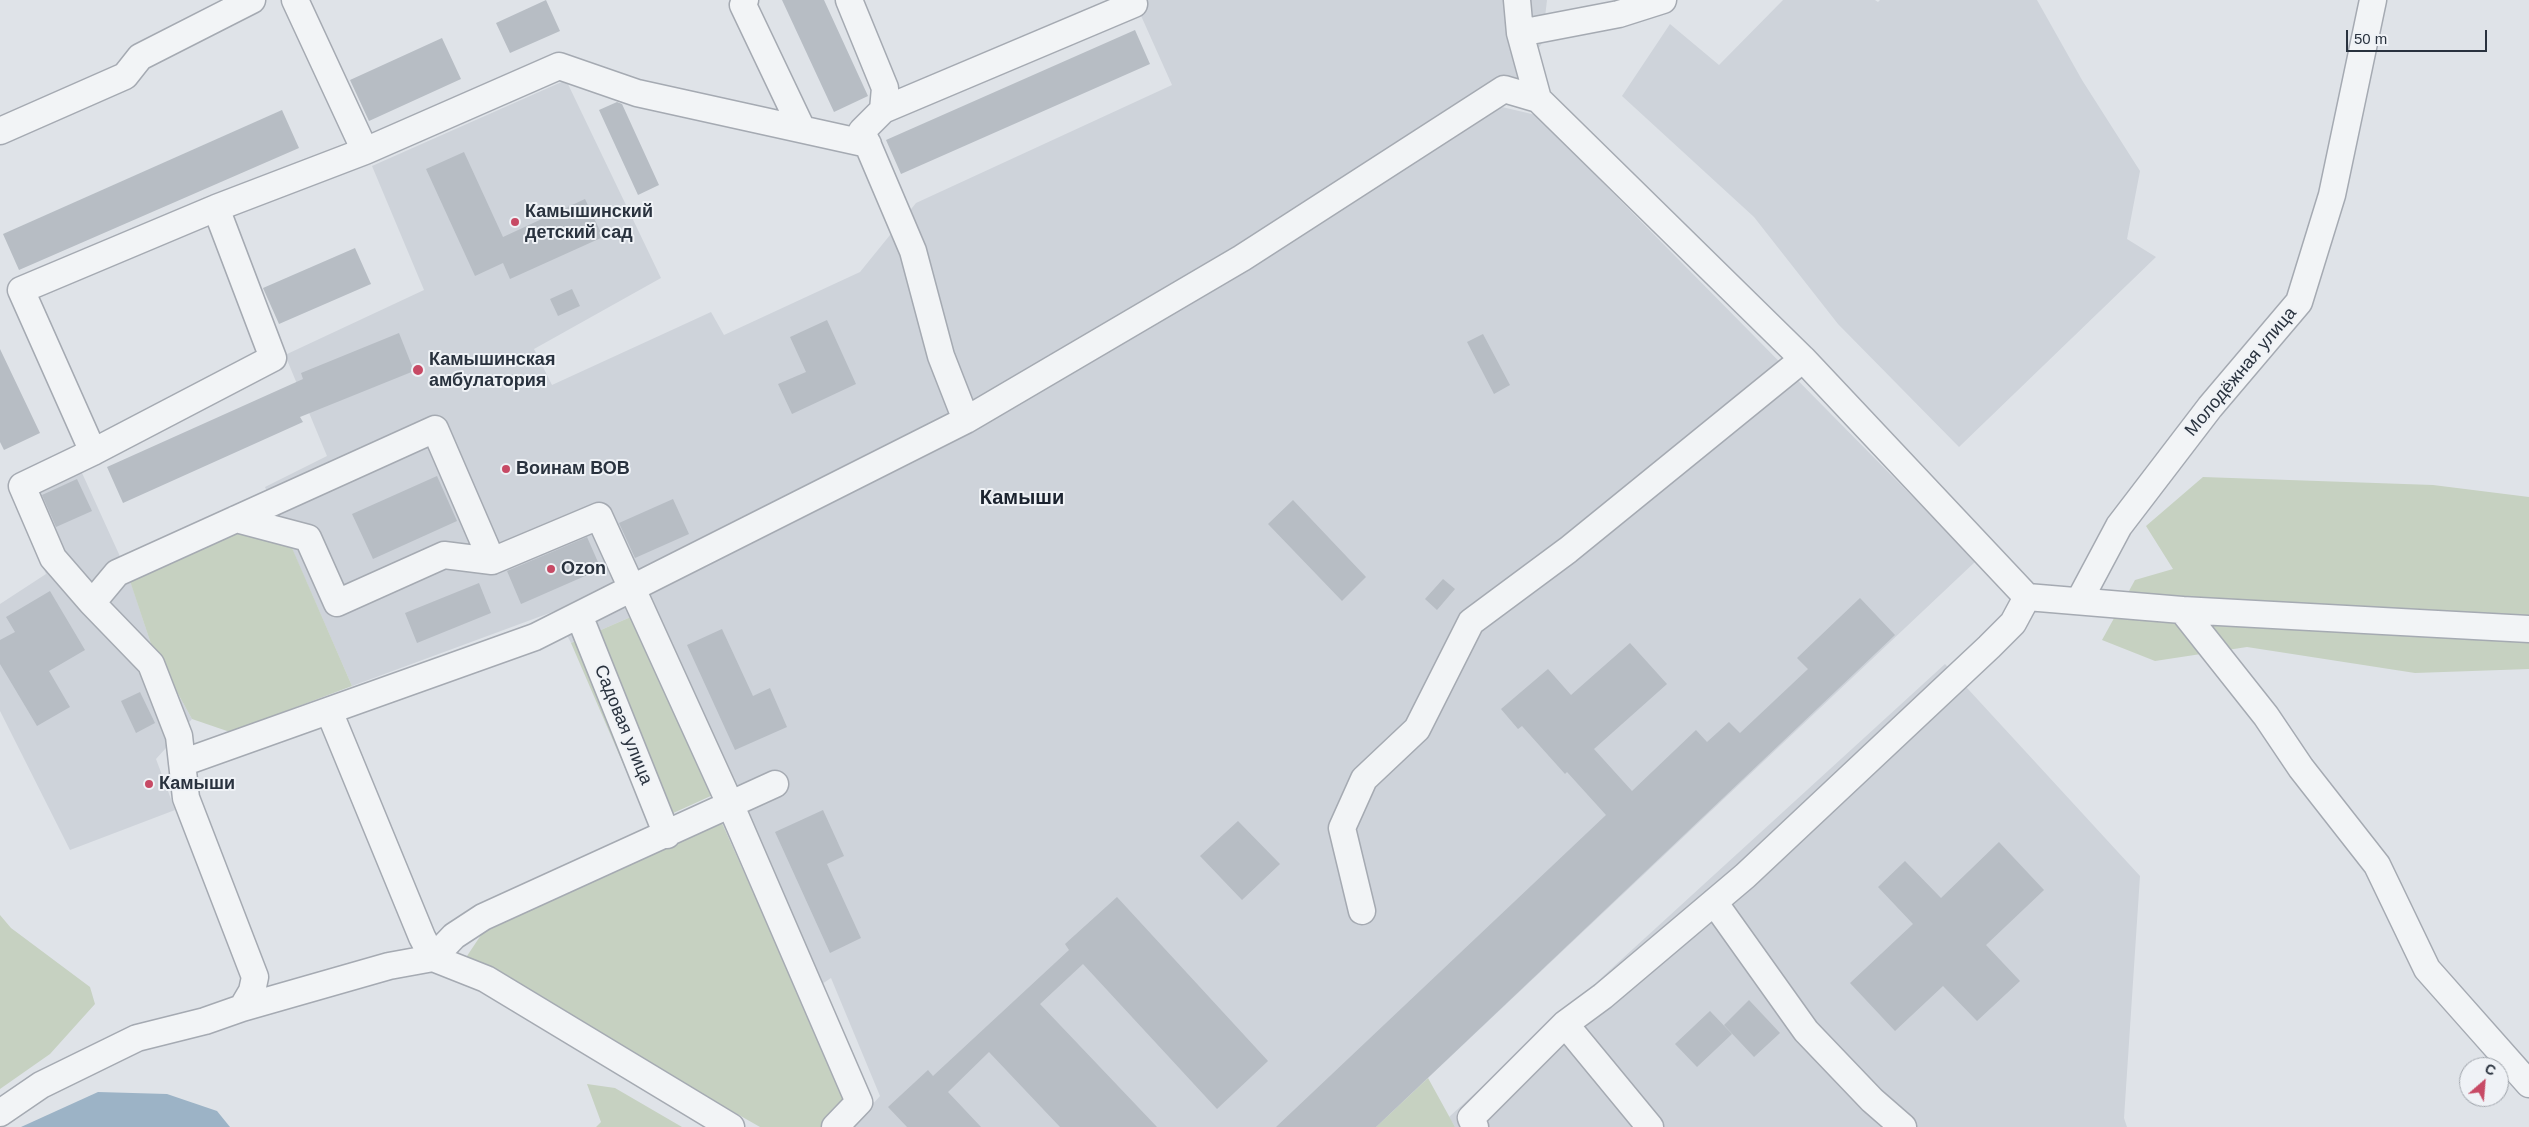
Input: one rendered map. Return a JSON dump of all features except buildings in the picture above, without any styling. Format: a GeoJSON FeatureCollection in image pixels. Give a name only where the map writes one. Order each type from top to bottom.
{"type":"FeatureCollection","features":[{"type":"Feature","properties":{"kind":"street"},"geometry":{"type":"LineString","coordinates":[[0,131],[125,76],[140,57],[252,0]]}},
{"type":"Feature","properties":{"kind":"street"},"geometry":{"type":"LineString","coordinates":[[295,0],[365,151]]}},
{"type":"Feature","properties":{"kind":"street"},"geometry":{"type":"LineString","coordinates":[[745,0],[742,5],[802,129]]}},
{"type":"Feature","properties":{"kind":"street"},"geometry":{"type":"LineString","coordinates":[[849,0],[885,88],[883,110]]}},
{"type":"Feature","properties":{"kind":"street"},"geometry":{"type":"LineString","coordinates":[[1517,0],[1520,33],[1538,99]]}},
{"type":"Feature","properties":{"kind":"street"},"geometry":{"type":"LineString","coordinates":[[1520,33],[1619,14],[1663,0]]}},
{"type":"Feature","properties":{"kind":"street","name":"Молодёжная улица"},"geometry":{"type":"LineString","coordinates":[[2079,600],[2120,526],[2210,407],[2299,302],[2332,195],[2373,0]]}},
{"type":"Feature","properties":{"kind":"street"},"geometry":{"type":"LineString","coordinates":[[966,420],[941,356],[914,251],[862,131],[883,110],[1134,4]]}},
{"type":"Feature","properties":{"kind":"street"},"geometry":{"type":"LineString","coordinates":[[93,452],[11,288],[365,151],[559,66],[637,92],[868,144]]}},
{"type":"Feature","properties":{"kind":"street"},"geometry":{"type":"LineString","coordinates":[[182,763],[535,637],[966,420],[1242,258],[1504,89],[1538,99],[1803,359],[2027,597],[2182,610],[2529,629]]}},
{"type":"Feature","properties":{"kind":"street"},"geometry":{"type":"LineString","coordinates":[[216,208],[273,358],[93,452],[22,486],[54,558],[92,603],[152,664],[179,736],[186,798],[255,977],[252,992],[242,1008]]}},
{"type":"Feature","properties":{"kind":"street"},"geometry":{"type":"LineString","coordinates":[[1362,912],[1342,828],[1364,779],[1417,729],[1471,622],[1568,550],[1803,359]]}},
{"type":"Feature","properties":{"kind":"street"},"geometry":{"type":"LineString","coordinates":[[92,603],[117,573],[435,429],[492,561]]}},
{"type":"Feature","properties":{"kind":"street"},"geometry":{"type":"LineString","coordinates":[[236,519],[308,538],[337,603],[444,555],[492,561],[599,516],[731,806],[859,1102],[835,1127]]}},
{"type":"Feature","properties":{"kind":"street"},"geometry":{"type":"LineString","coordinates":[[1475,1127],[1471,1118],[1565,1024],[1603,996],[1745,876],[1989,647],[2013,623],[2027,597]]}},
{"type":"Feature","properties":{"kind":"street"},"geometry":{"type":"LineString","coordinates":[[2182,610],[2266,716],[2301,768],[2377,865],[2427,969],[2529,1084]]}},
{"type":"Feature","properties":{"kind":"street","name":"Садовая улица"},"geometry":{"type":"LineString","coordinates":[[579,615],[667,835]]}},
{"type":"Feature","properties":{"kind":"street"},"geometry":{"type":"LineString","coordinates":[[329,711],[422,937],[433,958]]}},
{"type":"Feature","properties":{"kind":"street"},"geometry":{"type":"LineString","coordinates":[[433,958],[454,936],[483,917],[731,806],[775,784]]}},
{"type":"Feature","properties":{"kind":"street"},"geometry":{"type":"LineString","coordinates":[[1714,902],[1806,1031],[1872,1100],[1903,1127]]}},
{"type":"Feature","properties":{"kind":"street"},"geometry":{"type":"LineString","coordinates":[[0,1113],[41,1085],[137,1038],[205,1021],[242,1008],[389,966],[433,958],[486,979],[731,1127]]}},
{"type":"Feature","properties":{"kind":"street"},"geometry":{"type":"LineString","coordinates":[[1565,1024],[1650,1127]]}},
{"type":"Feature","properties":{"kind":"shaded area"},"geometry":{"type":"Polygon","coordinates":[[[1134,0],[1547,0],[1542,43],[1502,107],[1536,115],[1976,561],[1376,1127],[852,1127],[880,1096],[831,978],[801,998],[721,821],[713,795],[633,616],[571,643],[555,611],[352,686],[265,487],[327,456],[285,355],[424,290],[372,166],[566,80],[661,278],[534,349],[552,385],[711,312],[724,335],[860,272],[916,203],[1172,85],[1134,0]]]}},
{"type":"Feature","properties":{"kind":"shaded area"},"geometry":{"type":"Polygon","coordinates":[[[1783,0],[1875,0],[1878,2],[1880,0],[2037,0],[2082,80],[2140,171],[2127,239],[2156,257],[1959,447],[1838,324],[1754,217],[1622,96],[1670,24],[1719,65],[1783,0]]]}},
{"type":"Feature","properties":{"kind":"shaded area"},"geometry":{"type":"Polygon","coordinates":[[[72,451],[128,574],[152,647],[192,719],[156,759],[175,810],[70,850],[0,711],[0,604],[46,574],[11,485],[72,451]]]}},
{"type":"Feature","properties":{"kind":"shaded area"},"geometry":{"type":"Polygon","coordinates":[[[1945,664],[2140,876],[2124,1118],[2127,1127],[1455,1127],[1449,1117],[1945,664]]]}},
{"type":"Feature","properties":{"kind":"green space"},"geometry":{"type":"Polygon","coordinates":[[[2203,477],[2433,485],[2529,497],[2529,669],[2415,673],[2247,647],[2155,661],[2102,640],[2135,580],[2173,569],[2146,526],[2203,477]]]}},
{"type":"Feature","properties":{"kind":"green space"},"geometry":{"type":"Polygon","coordinates":[[[276,511],[352,686],[230,732],[192,719],[152,647],[128,575],[276,511]]]}},
{"type":"Feature","properties":{"kind":"green space"},"geometry":{"type":"Polygon","coordinates":[[[633,616],[713,795],[649,824],[571,643],[633,616]]]}},
{"type":"Feature","properties":{"kind":"green space"},"geometry":{"type":"Polygon","coordinates":[[[721,821],[848,1102],[824,1127],[760,1127],[465,959],[485,929],[721,821]]]}},
{"type":"Feature","properties":{"kind":"green space"},"geometry":{"type":"Polygon","coordinates":[[[0,915],[11,928],[90,987],[95,1004],[50,1054],[0,1089],[0,915]]]}},
{"type":"Feature","properties":{"kind":"green space"},"geometry":{"type":"Polygon","coordinates":[[[1428,1078],[1455,1127],[1376,1127],[1428,1078]]]}},
{"type":"Feature","properties":{"kind":"green space"},"geometry":{"type":"Polygon","coordinates":[[[587,1084],[615,1088],[682,1127],[596,1127],[601,1122],[587,1084]]]}},
{"type":"Feature","properties":{"kind":"water"},"geometry":{"type":"Polygon","coordinates":[[[98,1092],[167,1094],[217,1111],[230,1127],[21,1127],[98,1092]]]}},
{"type":"Feature","properties":{"kind":"place","name":"Камышинский детский сад"},"geometry":{"type":"Point","coordinates":[515,222]}},
{"type":"Feature","properties":{"kind":"place","name":"Камышинская амбулатория"},"geometry":{"type":"Point","coordinates":[418,370]}},
{"type":"Feature","properties":{"kind":"place","name":"Воинам ВОВ"},"geometry":{"type":"Point","coordinates":[506,469]}},
{"type":"Feature","properties":{"kind":"place","name":"Ozon"},"geometry":{"type":"Point","coordinates":[551,569]}},
{"type":"Feature","properties":{"kind":"place","name":"Камыши"},"geometry":{"type":"Point","coordinates":[149,784]}},
{"type":"Feature","properties":{"kind":"district","name":"Камыши"},"geometry":{"type":"Point","coordinates":[1022,498]}}]}
